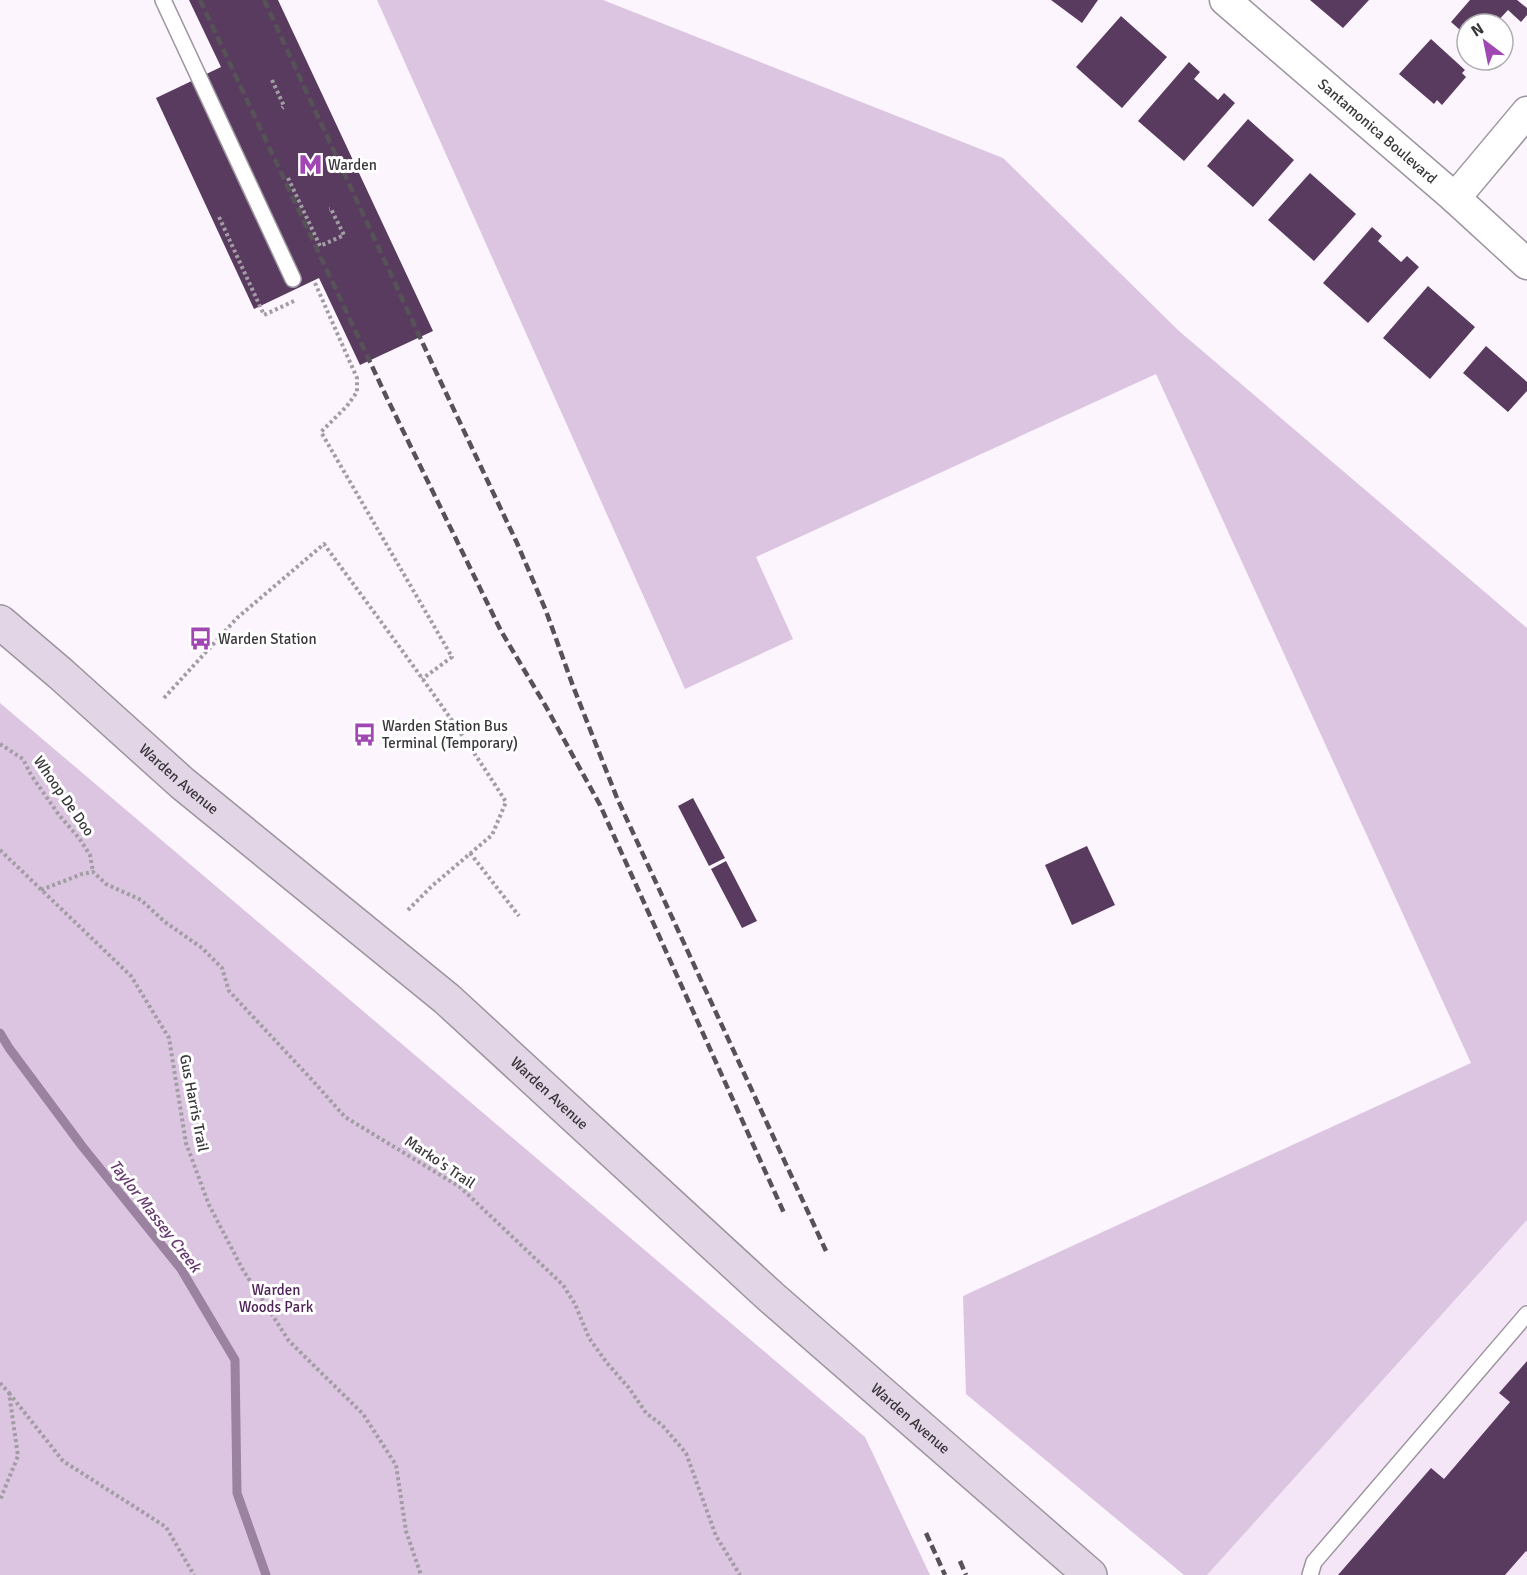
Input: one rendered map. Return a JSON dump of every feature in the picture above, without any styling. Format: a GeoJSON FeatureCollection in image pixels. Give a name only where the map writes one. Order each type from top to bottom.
{"type":"FeatureCollection","features":[{"type":"Feature","properties":{"kind":"main road","name":"Warden Avenue"},"geometry":{"type":"LineString","coordinates":[[0,622],[182,783],[447,999],[771,1297],[1090,1575]]}},
{"type":"Feature","properties":{"kind":"street","name":"Santamonica Boulevard"},"geometry":{"type":"LineString","coordinates":[[1225,0],[1455,198],[1527,264]]}},
{"type":"Feature","properties":{"kind":"street"},"geometry":{"type":"LineString","coordinates":[[1455,198],[1527,112]]}},
{"type":"Feature","properties":{"kind":"lane"},"geometry":{"type":"LineString","coordinates":[[163,0],[293,279]]}},
{"type":"Feature","properties":{"kind":"lane"},"geometry":{"type":"LineString","coordinates":[[1310,1575],[1314,1562],[1527,1314]]}},
{"type":"Feature","properties":{"kind":"path"},"geometry":{"type":"LineString","coordinates":[[272,80],[284,106],[282,108]]}},
{"type":"Feature","properties":{"kind":"path"},"geometry":{"type":"LineString","coordinates":[[288,178],[320,246],[344,234],[331,208],[329,209]]}},
{"type":"Feature","properties":{"kind":"path"},"geometry":{"type":"LineString","coordinates":[[219,217],[264,315],[297,300]]}},
{"type":"Feature","properties":{"kind":"path"},"geometry":{"type":"LineString","coordinates":[[314,279],[357,378],[357,392],[347,406],[321,432],[452,657],[422,678]]}},
{"type":"Feature","properties":{"kind":"path"},"geometry":{"type":"LineString","coordinates":[[164,698],[237,618],[324,544],[422,678],[506,802],[492,835],[407,910]]}},
{"type":"Feature","properties":{"kind":"path","name":"Whoop De Doo"},"geometry":{"type":"LineString","coordinates":[[0,744],[23,759],[31,775],[90,855],[93,872]]}},
{"type":"Feature","properties":{"kind":"path","name":"Gus Harris Trail"},"geometry":{"type":"LineString","coordinates":[[0,850],[131,976],[169,1038],[186,1143],[209,1205],[243,1270],[289,1341],[363,1414],[396,1465],[406,1531],[421,1575]]}},
{"type":"Feature","properties":{"kind":"path"},"geometry":{"type":"LineString","coordinates":[[471,853],[519,916]]}},
{"type":"Feature","properties":{"kind":"path"},"geometry":{"type":"LineString","coordinates":[[41,890],[93,872]]}},
{"type":"Feature","properties":{"kind":"path","name":"Marko's Trail"},"geometry":{"type":"LineString","coordinates":[[93,872],[106,884],[141,900],[165,922],[202,948],[222,968],[229,992],[345,1118],[460,1186],[563,1285],[575,1304],[589,1338],[607,1363],[646,1413],[662,1425],[686,1453],[716,1536],[740,1575]]}},
{"type":"Feature","properties":{"kind":"path"},"geometry":{"type":"LineString","coordinates":[[0,1383],[63,1461],[166,1527],[194,1575]]}},
{"type":"Feature","properties":{"kind":"path"},"geometry":{"type":"LineString","coordinates":[[0,1500],[18,1456],[9,1393]]}},
{"type":"Feature","properties":{"kind":"shaded area"},"geometry":{"type":"Polygon","coordinates":[[[1527,1220],[1527,1575],[1207,1575],[1527,1220]]]}},
{"type":"Feature","properties":{"kind":"green space"},"geometry":{"type":"Polygon","coordinates":[[[377,0],[603,0],[1003,158],[1179,331],[1527,628],[1527,1220],[1207,1575],[1184,1575],[966,1394],[963,1296],[1471,1063],[1156,374],[756,557],[793,639],[685,689],[377,0]]]}},
{"type":"Feature","properties":{"kind":"green space","name":"Warden Woods Park"},"geometry":{"type":"Polygon","coordinates":[[[0,703],[865,1437],[930,1575],[0,1575],[0,703]]]}},
{"type":"Feature","properties":{"kind":"building"},"geometry":{"type":"Polygon","coordinates":[[[189,0],[278,0],[433,331],[360,365],[319,278],[254,309],[156,98],[221,67],[189,0]]]}},
{"type":"Feature","properties":{"kind":"building"},"geometry":{"type":"Polygon","coordinates":[[[1051,0],[1098,0],[1082,23],[1051,0]]]}},
{"type":"Feature","properties":{"kind":"building"},"geometry":{"type":"Polygon","coordinates":[[[1310,0],[1369,0],[1343,28],[1310,0]]]}},
{"type":"Feature","properties":{"kind":"building"},"geometry":{"type":"Polygon","coordinates":[[[1470,0],[1517,0],[1527,8],[1527,15],[1521,22],[1515,16],[1515,12],[1508,10],[1506,12],[1460,12],[1470,0]]]}},
{"type":"Feature","properties":{"kind":"building"},"geometry":{"type":"Polygon","coordinates":[[[1121,16],[1167,57],[1122,108],[1076,67],[1121,16]]]}},
{"type":"Feature","properties":{"kind":"building"},"geometry":{"type":"Polygon","coordinates":[[[1431,39],[1455,61],[1455,72],[1463,72],[1466,77],[1442,105],[1437,100],[1434,104],[1399,74],[1431,39]]]}},
{"type":"Feature","properties":{"kind":"building"},"geometry":{"type":"Polygon","coordinates":[[[1189,62],[1200,72],[1194,79],[1218,100],[1224,93],[1235,103],[1184,161],[1138,121],[1189,62]]]}},
{"type":"Feature","properties":{"kind":"building"},"geometry":{"type":"Polygon","coordinates":[[[1248,119],[1294,160],[1253,207],[1207,166],[1248,119]]]}},
{"type":"Feature","properties":{"kind":"building"},"geometry":{"type":"Polygon","coordinates":[[[1310,173],[1356,214],[1314,261],[1268,220],[1310,173]]]}},
{"type":"Feature","properties":{"kind":"building"},"geometry":{"type":"Polygon","coordinates":[[[1372,227],[1382,236],[1378,241],[1401,262],[1407,256],[1419,267],[1368,323],[1323,283],[1372,227]]]}},
{"type":"Feature","properties":{"kind":"building"},"geometry":{"type":"Polygon","coordinates":[[[1428,286],[1475,327],[1430,379],[1383,338],[1428,286]]]}},
{"type":"Feature","properties":{"kind":"building"},"geometry":{"type":"Polygon","coordinates":[[[1486,346],[1527,382],[1527,391],[1508,412],[1463,373],[1486,346]]]}},
{"type":"Feature","properties":{"kind":"building"},"geometry":{"type":"Polygon","coordinates":[[[693,798],[725,858],[709,866],[678,806],[693,798]]]}},
{"type":"Feature","properties":{"kind":"building"},"geometry":{"type":"Polygon","coordinates":[[[1087,846],[1115,905],[1072,925],[1045,865],[1087,846]]]}},
{"type":"Feature","properties":{"kind":"building"},"geometry":{"type":"Polygon","coordinates":[[[726,861],[757,921],[742,928],[711,869],[726,861]]]}},
{"type":"Feature","properties":{"kind":"building"},"geometry":{"type":"Polygon","coordinates":[[[1527,1361],[1527,1552],[1505,1575],[1338,1575],[1431,1468],[1444,1479],[1510,1402],[1499,1393],[1527,1361]]]}},
{"type":"Feature","properties":{"kind":"waterway","name":"Taylor Massey Creek"},"geometry":{"type":"LineString","coordinates":[[0,1033],[82,1146],[181,1269],[235,1360],[237,1493],[266,1575]]}},
{"type":"Feature","properties":{"kind":"railway"},"geometry":{"type":"LineString","coordinates":[[200,0],[386,396],[501,631],[600,805],[784,1213]]}},
{"type":"Feature","properties":{"kind":"railway"},"geometry":{"type":"LineString","coordinates":[[264,0],[517,543],[546,611],[617,798],[826,1251]]}},
{"type":"Feature","properties":{"kind":"railway"},"geometry":{"type":"LineString","coordinates":[[926,1533],[945,1575]]}},
{"type":"Feature","properties":{"kind":"railway"},"geometry":{"type":"LineString","coordinates":[[960,1561],[966,1575]]}},
{"type":"Feature","properties":{"kind":"place","name":"Warden"},"geometry":{"type":"Point","coordinates":[310,165]}},
{"type":"Feature","properties":{"kind":"place","name":"Warden Station"},"geometry":{"type":"Point","coordinates":[200,639]}},
{"type":"Feature","properties":{"kind":"place","name":"Warden Station Bus Terminal (Temporary)"},"geometry":{"type":"Point","coordinates":[364,735]}}]}
